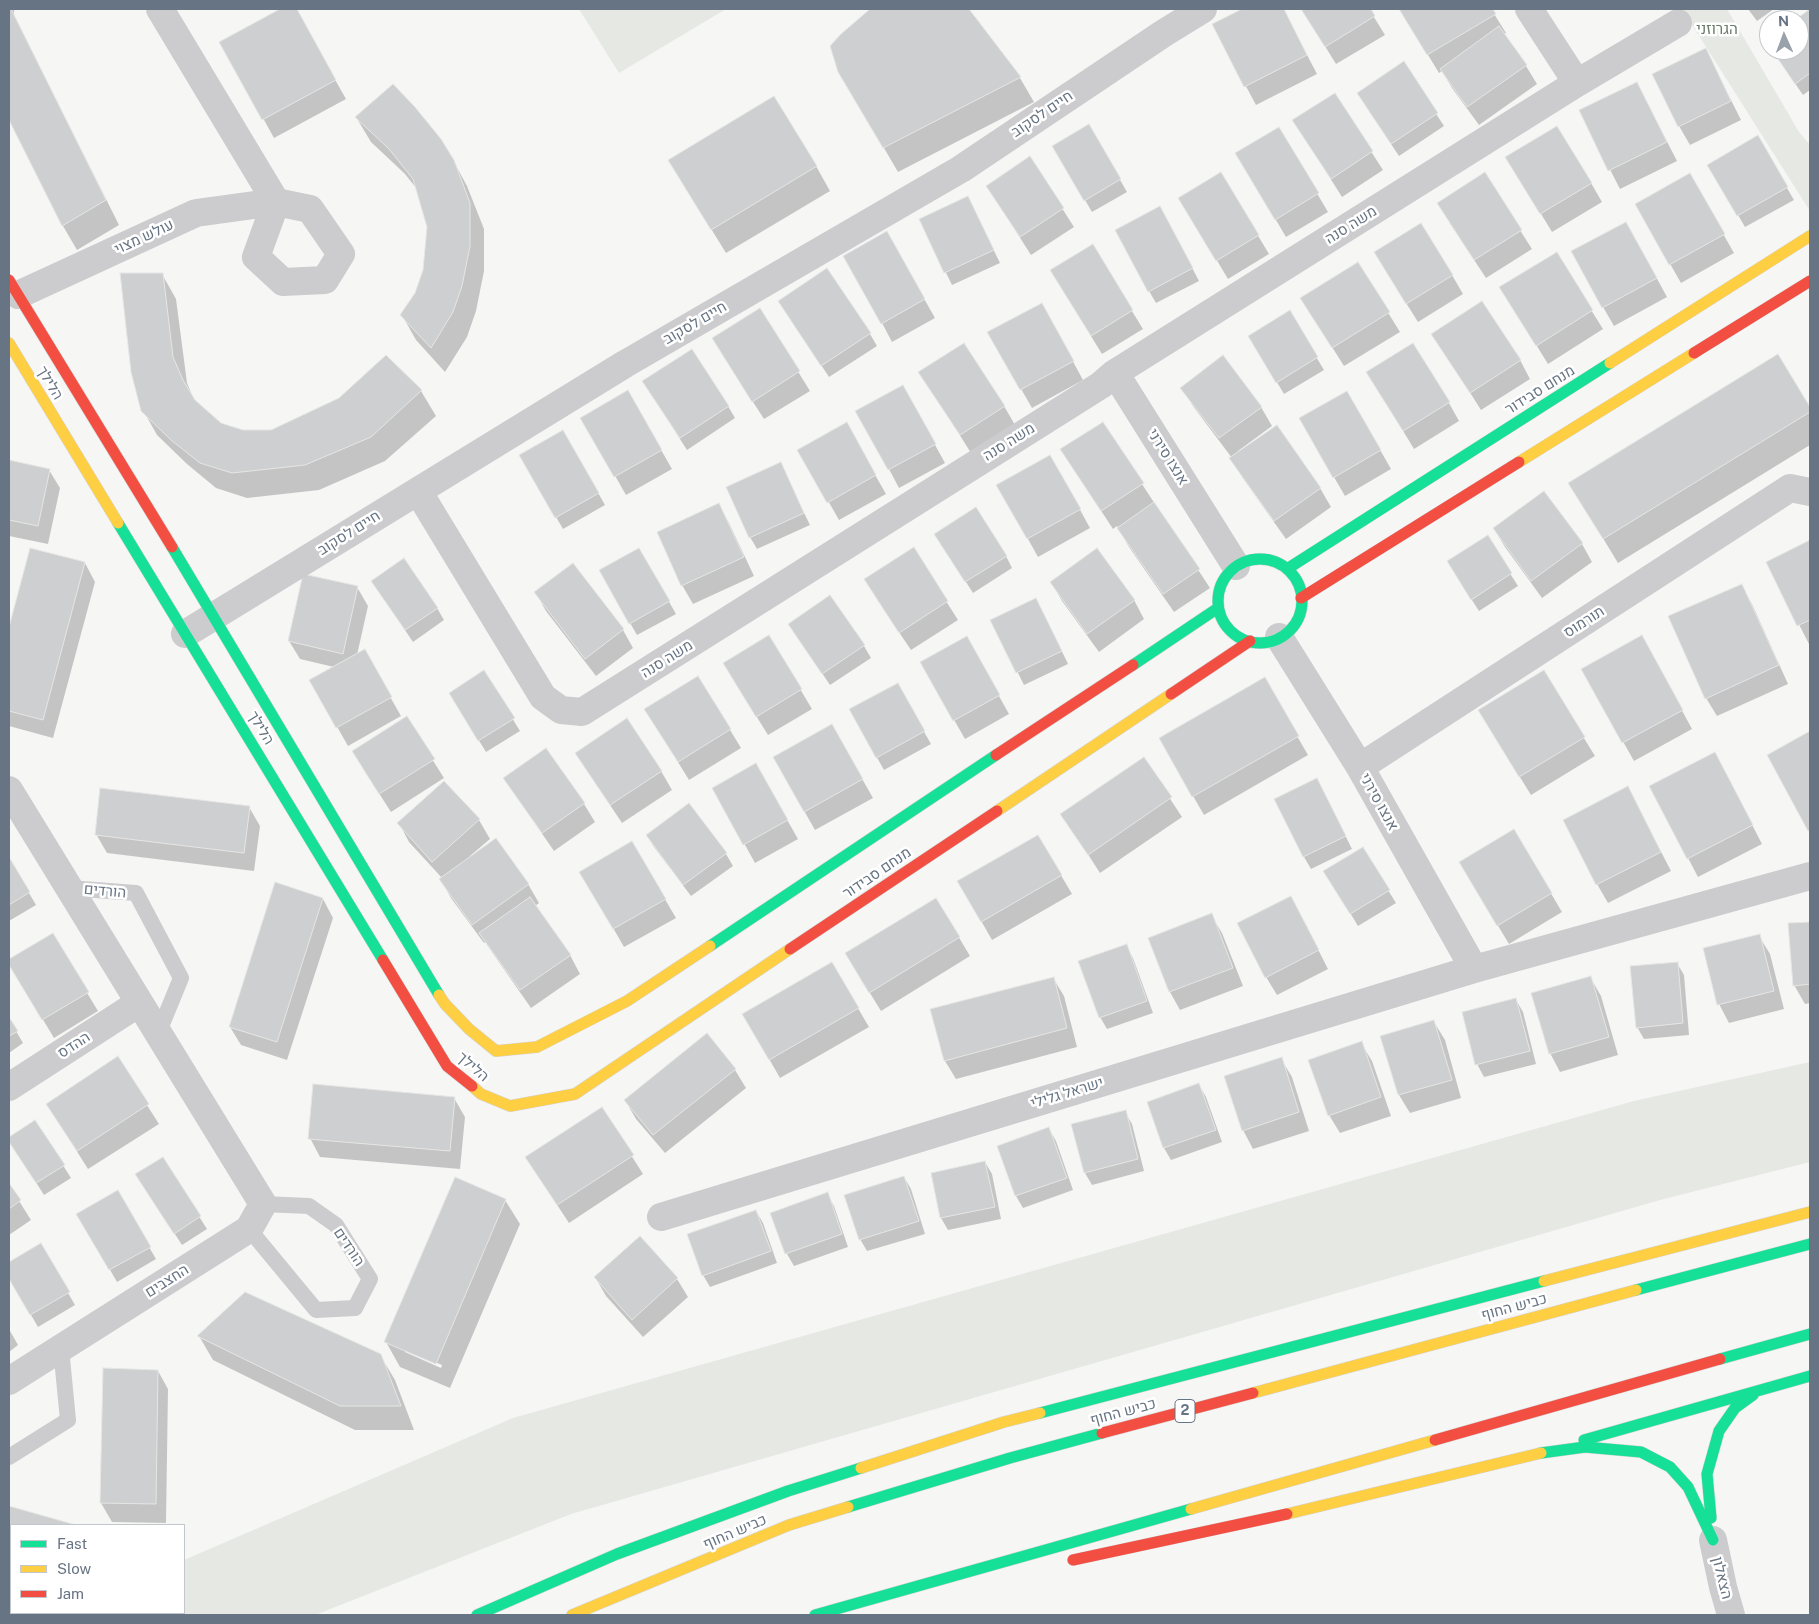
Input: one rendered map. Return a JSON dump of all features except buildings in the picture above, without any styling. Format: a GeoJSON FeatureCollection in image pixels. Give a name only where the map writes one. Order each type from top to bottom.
{"type":"FeatureCollection","features":[{"type":"Feature","properties":{"kind":"main road","name":"מנחם סבידור"},"geometry":{"type":"LineString","coordinates":[[1287,569],[1810,236]]}},
{"type":"Feature","properties":{"kind":"main road"},"geometry":{"type":"LineString","coordinates":[[1302,598],[1810,281]]}},
{"type":"Feature","properties":{"kind":"main road","name":"הלילך"},"geometry":{"type":"LineString","coordinates":[[13,287],[214,616],[445,1004],[469,1030],[496,1051]]}},
{"type":"Feature","properties":{"kind":"main road","name":"הלילך"},"geometry":{"type":"LineString","coordinates":[[9,343],[185,634],[215,680],[447,1066],[481,1094],[510,1106]]}},
{"type":"Feature","properties":{"kind":"main road"},"geometry":{"type":"LineString","coordinates":[[1251,560],[1268,560],[1278,563],[1287,569],[1294,577],[1302,598],[1296,621],[1289,630],[1270,641],[1250,641],[1239,637],[1229,630],[1222,620],[1218,608],[1221,584],[1228,574],[1236,566],[1251,560]]}},
{"type":"Feature","properties":{"kind":"main road","name":"מנחם סבידור"},"geometry":{"type":"LineString","coordinates":[[496,1051],[537,1047],[627,1001],[1218,608]]}},
{"type":"Feature","properties":{"kind":"main road","name":"מנחם סבידור"},"geometry":{"type":"LineString","coordinates":[[510,1106],[575,1094],[1250,641]]}},
{"type":"Feature","properties":{"kind":"main road"},"geometry":{"type":"LineString","coordinates":[[477,1615],[616,1554],[788,1491],[1004,1422],[1810,1212]]}},
{"type":"Feature","properties":{"kind":"main road","name":"כביש החוף"},"geometry":{"type":"LineString","coordinates":[[572,1615],[789,1525],[1010,1458],[1810,1244]]}},
{"type":"Feature","properties":{"kind":"main road"},"geometry":{"type":"LineString","coordinates":[[815,1615],[1810,1334]]}},
{"type":"Feature","properties":{"kind":"main road"},"geometry":{"type":"LineString","coordinates":[[1061,1562],[1334,1504],[1536,1454],[1810,1376]]}},
{"type":"Feature","properties":{"kind":"main road"},"geometry":{"type":"LineString","coordinates":[[1713,1540],[1707,1474],[1719,1431],[1735,1408],[1763,1389]]}},
{"type":"Feature","properties":{"kind":"main road"},"geometry":{"type":"LineString","coordinates":[[1536,1454],[1585,1447],[1641,1452],[1670,1467],[1688,1487],[1713,1540]]}},
{"type":"Feature","properties":{"kind":"main road"},"geometry":{"type":"LineString","coordinates":[[827,1612],[1002,1574]]}},
{"type":"Feature","properties":{"kind":"street","name":"עולש מצוי"},"geometry":{"type":"LineString","coordinates":[[13,287],[196,213],[276,202],[160,9]]}},
{"type":"Feature","properties":{"kind":"street","name":"חיים לסקוב"},"geometry":{"type":"LineString","coordinates":[[185,634],[625,364],[960,169],[1203,9]]}},
{"type":"Feature","properties":{"kind":"street"},"geometry":{"type":"LineString","coordinates":[[1529,9],[1577,83]]}},
{"type":"Feature","properties":{"kind":"street","name":"משה סנה"},"geometry":{"type":"LineString","coordinates":[[418,492],[543,697],[560,710],[582,712],[1101,385],[1115,373],[1577,83],[1678,23]]}},
{"type":"Feature","properties":{"kind":"street","name":"אנצו סירני"},"geometry":{"type":"LineString","coordinates":[[1115,373],[1236,566]]}},
{"type":"Feature","properties":{"kind":"street","name":"תורמוס"},"geometry":{"type":"LineString","coordinates":[[1360,767],[1790,488],[1810,492]]}},
{"type":"Feature","properties":{"kind":"street","name":"אנצו סירני"},"geometry":{"type":"LineString","coordinates":[[1279,637],[1360,767],[1474,969]]}},
{"type":"Feature","properties":{"kind":"street","name":"הורדים"},"geometry":{"type":"LineString","coordinates":[[12,802],[69,888],[263,1204]]}},
{"type":"Feature","properties":{"kind":"street","name":"ישראל גלילי"},"geometry":{"type":"LineString","coordinates":[[661,1217],[1474,969],[1810,876]]}},
{"type":"Feature","properties":{"kind":"street","name":"ההדס"},"geometry":{"type":"LineString","coordinates":[[9,1087],[139,1003]]}},
{"type":"Feature","properties":{"kind":"street","name":"החצבים"},"geometry":{"type":"LineString","coordinates":[[9,1381],[249,1229],[263,1204]]}},
{"type":"Feature","properties":{"kind":"street","name":"הצאלון"},"geometry":{"type":"LineString","coordinates":[[1713,1540],[1731,1615]]}},
{"type":"Feature","properties":{"kind":"lane","name":"הורדים"},"geometry":{"type":"LineString","coordinates":[[69,888],[136,893],[181,978],[158,1034]]}},
{"type":"Feature","properties":{"kind":"lane","name":"הורדים"},"geometry":{"type":"LineString","coordinates":[[249,1229],[316,1310],[355,1308],[370,1279],[336,1225],[309,1206],[263,1204]]}},
{"type":"Feature","properties":{"kind":"lane"},"geometry":{"type":"LineString","coordinates":[[9,1457],[68,1420],[61,1348]]}},
{"type":"Feature","properties":{"kind":"green space"},"geometry":{"type":"Polygon","coordinates":[[[579,9],[726,9],[619,73],[579,9]]]}},
{"type":"Feature","properties":{"kind":"green space","name":"הגרוזני"},"geometry":{"type":"Polygon","coordinates":[[[1682,9],[1727,9],[1799,132],[1810,145],[1810,211],[1682,9]]]}},
{"type":"Feature","properties":{"kind":"green space"},"geometry":{"type":"Polygon","coordinates":[[[1810,1062],[1810,1162],[1660,1200],[571,1514],[315,1615],[59,1615],[185,1614],[185,1560],[513,1418],[1634,1101],[1810,1062]]]}},
{"type":"Feature","properties":{"kind":"traffic: fast"},"geometry":{"type":"LineString","coordinates":[[1287,569],[1610,363]]}},
{"type":"Feature","properties":{"kind":"traffic: fast"},"geometry":{"type":"LineString","coordinates":[[118,523],[383,960]]}},
{"type":"Feature","properties":{"kind":"traffic: fast"},"geometry":{"type":"LineString","coordinates":[[172,547],[439,995]]}},
{"type":"Feature","properties":{"kind":"traffic: fast"},"geometry":{"type":"LineString","coordinates":[[1260,559],[1283,566],[1295,578],[1302,601],[1295,624],[1283,636],[1260,643],[1237,636],[1225,624],[1218,601],[1225,578],[1237,566],[1260,559]]}},
{"type":"Feature","properties":{"kind":"traffic: fast"},"geometry":{"type":"LineString","coordinates":[[1133,665],[1218,608]]}},
{"type":"Feature","properties":{"kind":"traffic: fast"},"geometry":{"type":"LineString","coordinates":[[710,946],[996,755]]}},
{"type":"Feature","properties":{"kind":"traffic: fast"},"geometry":{"type":"LineString","coordinates":[[1636,1290],[1810,1244]]}},
{"type":"Feature","properties":{"kind":"traffic: fast"},"geometry":{"type":"LineString","coordinates":[[1040,1413],[1544,1281]]}},
{"type":"Feature","properties":{"kind":"traffic: fast"},"geometry":{"type":"LineString","coordinates":[[1720,1359],[1810,1334]]}},
{"type":"Feature","properties":{"kind":"traffic: fast"},"geometry":{"type":"LineString","coordinates":[[1584,1440],[1810,1376]]}},
{"type":"Feature","properties":{"kind":"traffic: fast"},"geometry":{"type":"LineString","coordinates":[[1711,1518],[1707,1474],[1719,1431],[1735,1408],[1753,1395]]}},
{"type":"Feature","properties":{"kind":"traffic: fast"},"geometry":{"type":"LineString","coordinates":[[848,1507],[1010,1458],[1102,1433]]}},
{"type":"Feature","properties":{"kind":"traffic: fast"},"geometry":{"type":"LineString","coordinates":[[1541,1453],[1585,1447],[1641,1452],[1670,1467],[1688,1487],[1713,1540]]}},
{"type":"Feature","properties":{"kind":"traffic: fast"},"geometry":{"type":"LineString","coordinates":[[477,1615],[617,1554],[788,1491],[861,1468]]}},
{"type":"Feature","properties":{"kind":"traffic: fast"},"geometry":{"type":"LineString","coordinates":[[815,1615],[1191,1509]]}},
{"type":"Feature","properties":{"kind":"traffic: slow"},"geometry":{"type":"LineString","coordinates":[[1610,363],[1810,236]]}},
{"type":"Feature","properties":{"kind":"traffic: slow"},"geometry":{"type":"LineString","coordinates":[[9,343],[118,523]]}},
{"type":"Feature","properties":{"kind":"traffic: slow"},"geometry":{"type":"LineString","coordinates":[[1519,462],[1694,353]]}},
{"type":"Feature","properties":{"kind":"traffic: slow"},"geometry":{"type":"LineString","coordinates":[[997,811],[1171,694]]}},
{"type":"Feature","properties":{"kind":"traffic: slow"},"geometry":{"type":"LineString","coordinates":[[439,995],[469,1029],[496,1051],[537,1047],[627,1001],[710,946]]}},
{"type":"Feature","properties":{"kind":"traffic: slow"},"geometry":{"type":"LineString","coordinates":[[472,1086],[481,1094],[510,1106],[575,1094],[790,949]]}},
{"type":"Feature","properties":{"kind":"traffic: slow"},"geometry":{"type":"LineString","coordinates":[[1544,1281],[1810,1212]]}},
{"type":"Feature","properties":{"kind":"traffic: slow"},"geometry":{"type":"LineString","coordinates":[[1253,1393],[1636,1290]]}},
{"type":"Feature","properties":{"kind":"traffic: slow"},"geometry":{"type":"LineString","coordinates":[[861,1468],[1004,1422],[1040,1413]]}},
{"type":"Feature","properties":{"kind":"traffic: slow"},"geometry":{"type":"LineString","coordinates":[[1191,1509],[1435,1440]]}},
{"type":"Feature","properties":{"kind":"traffic: slow"},"geometry":{"type":"LineString","coordinates":[[1287,1514],[1541,1453]]}},
{"type":"Feature","properties":{"kind":"traffic: slow"},"geometry":{"type":"LineString","coordinates":[[572,1615],[789,1525],[848,1507]]}},
{"type":"Feature","properties":{"kind":"traffic: jam"},"geometry":{"type":"LineString","coordinates":[[9,280],[172,547]]}},
{"type":"Feature","properties":{"kind":"traffic: jam"},"geometry":{"type":"LineString","coordinates":[[1694,353],[1810,281]]}},
{"type":"Feature","properties":{"kind":"traffic: jam"},"geometry":{"type":"LineString","coordinates":[[1301,598],[1519,462]]}},
{"type":"Feature","properties":{"kind":"traffic: jam"},"geometry":{"type":"LineString","coordinates":[[1171,694],[1250,641]]}},
{"type":"Feature","properties":{"kind":"traffic: jam"},"geometry":{"type":"LineString","coordinates":[[996,755],[1133,665]]}},
{"type":"Feature","properties":{"kind":"traffic: jam"},"geometry":{"type":"LineString","coordinates":[[790,949],[997,811]]}},
{"type":"Feature","properties":{"kind":"traffic: jam"},"geometry":{"type":"LineString","coordinates":[[383,960],[447,1066],[472,1086]]}},
{"type":"Feature","properties":{"kind":"traffic: jam"},"geometry":{"type":"LineString","coordinates":[[1435,1440],[1720,1359]]}},
{"type":"Feature","properties":{"kind":"traffic: jam"},"geometry":{"type":"LineString","coordinates":[[1102,1433],[1253,1393]]}},
{"type":"Feature","properties":{"kind":"traffic: jam"},"geometry":{"type":"LineString","coordinates":[[1073,1560],[1287,1514]]}}]}
